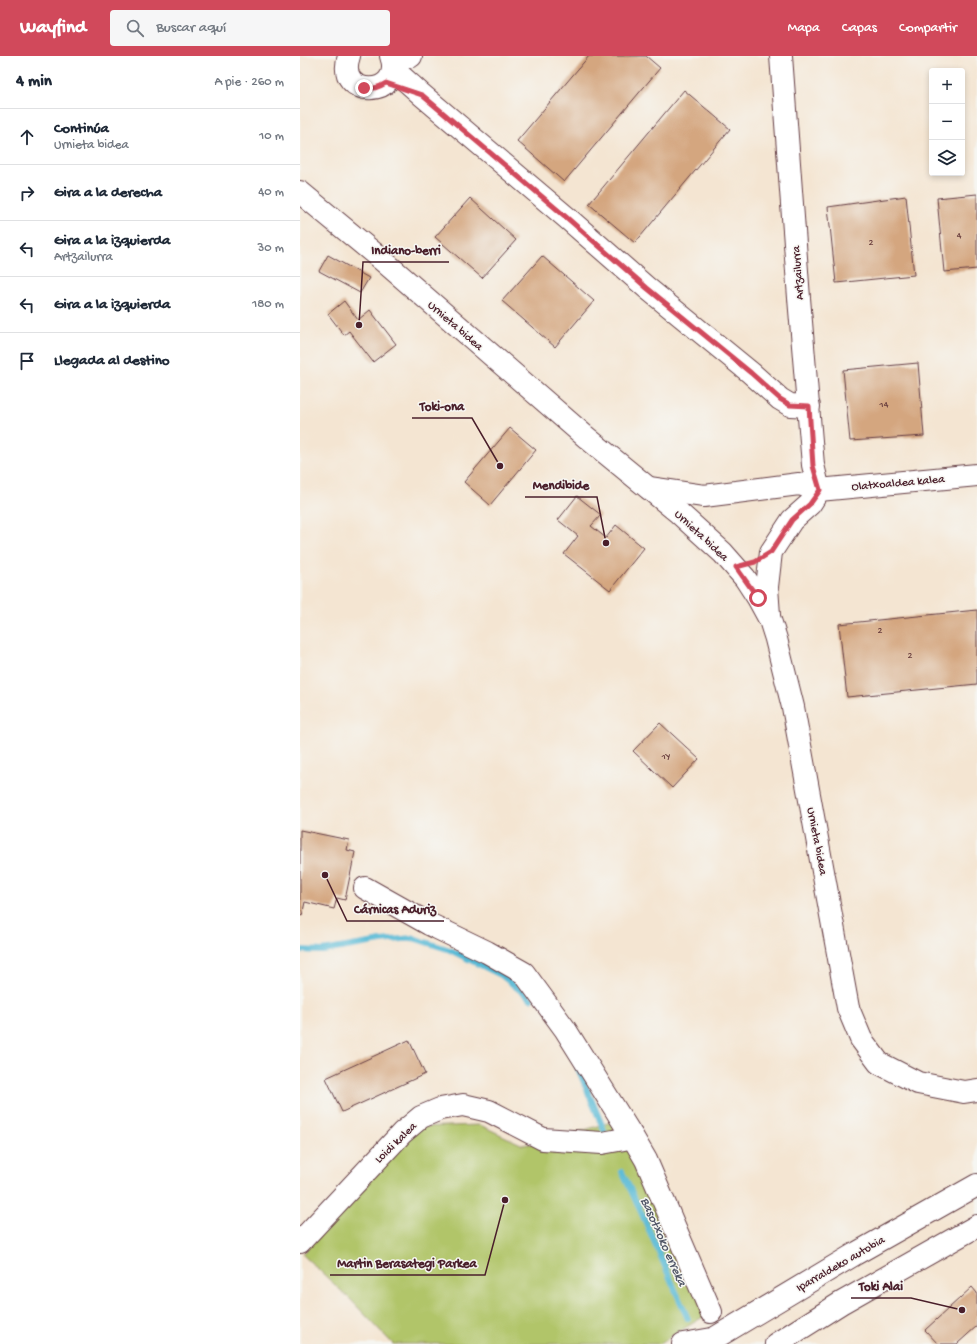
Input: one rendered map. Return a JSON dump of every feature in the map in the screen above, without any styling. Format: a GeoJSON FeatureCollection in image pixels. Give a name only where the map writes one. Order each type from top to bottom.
{"type":"FeatureCollection","features":[{"type":"Feature","properties":{"kind":"main road"},"geometry":{"type":"LineString","coordinates":[[349,56],[346,64],[347,72],[356,85],[364,88],[372,89],[379,87],[395,65],[422,95],[647,288],[751,373],[780,399],[790,405],[809,406]]}},
{"type":"Feature","properties":{"kind":"main road","name":"Artzailurra"},"geometry":{"type":"LineString","coordinates":[[781,56],[813,466],[820,490]]}},
{"type":"Feature","properties":{"kind":"main road","name":"Urnieta bidea"},"geometry":{"type":"LineString","coordinates":[[300,192],[381,259],[586,437],[649,488],[723,553],[736,567],[758,598],[770,620],[776,639],[793,707],[848,1008],[861,1039],[879,1063],[918,1083],[964,1092],[977,1090]]}},
{"type":"Feature","properties":{"kind":"main road","name":"Olatxoaldea kalea"},"geometry":{"type":"LineString","coordinates":[[820,490],[977,474]]}},
{"type":"Feature","properties":{"kind":"main road"},"geometry":{"type":"LineString","coordinates":[[649,488],[704,496],[799,484],[820,490],[810,504],[792,520],[771,552],[755,562],[736,567]]}},
{"type":"Feature","properties":{"kind":"main road"},"geometry":{"type":"LineString","coordinates":[[692,525],[704,496]]}},
{"type":"Feature","properties":{"kind":"main road"},"geometry":{"type":"LineString","coordinates":[[770,620],[767,587],[771,552]]}},
{"type":"Feature","properties":{"kind":"main road"},"geometry":{"type":"LineString","coordinates":[[365,888],[429,924],[487,952],[524,973],[565,1029],[646,1160],[712,1312]]}},
{"type":"Feature","properties":{"kind":"main road","name":"Loidi kalea"},"geometry":{"type":"LineString","coordinates":[[300,1242],[402,1133],[421,1117],[440,1109],[463,1106],[489,1112],[543,1139],[602,1143],[632,1136]]}},
{"type":"Feature","properties":{"kind":"main road","name":"Iparraldeko autobia"},"geometry":{"type":"LineString","coordinates":[[709,1342],[856,1254],[977,1185]]}},
{"type":"Feature","properties":{"kind":"main road"},"geometry":{"type":"LineString","coordinates":[[776,1344],[841,1303],[977,1226]]}},
{"type":"Feature","properties":{"kind":"main road"},"geometry":{"type":"LineString","coordinates":[[682,1344],[709,1342]]}},
{"type":"Feature","properties":{"kind":"green space"},"geometry":{"type":"Polygon","coordinates":[[[618,1120],[711,1312],[659,1344],[393,1344],[350,1299],[302,1254],[420,1127],[480,1125],[523,1145],[551,1140],[618,1120]]]}},
{"type":"Feature","properties":{"kind":"building"},"geometry":{"type":"Polygon","coordinates":[[[589,56],[646,56],[660,68],[564,182],[517,141],[589,56]]]}},
{"type":"Feature","properties":{"kind":"building"},"geometry":{"type":"Polygon","coordinates":[[[684,90],[730,129],[635,243],[589,204],[684,90]]]}},
{"type":"Feature","properties":{"kind":"building"},"geometry":{"type":"Polygon","coordinates":[[[977,194],[977,269],[944,272],[937,198],[977,194]]]}},
{"type":"Feature","properties":{"kind":"building"},"geometry":{"type":"Polygon","coordinates":[[[906,196],[914,275],[836,283],[828,207],[906,196]]]}},
{"type":"Feature","properties":{"kind":"building"},"geometry":{"type":"Polygon","coordinates":[[[470,198],[516,240],[482,278],[435,237],[470,198]]]}},
{"type":"Feature","properties":{"kind":"building"},"geometry":{"type":"Polygon","coordinates":[[[328,255],[369,278],[360,293],[319,271],[328,255]]]}},
{"type":"Feature","properties":{"kind":"building"},"geometry":{"type":"Polygon","coordinates":[[[542,256],[594,301],[555,347],[502,301],[542,256]]]}},
{"type":"Feature","properties":{"kind":"building"},"geometry":{"type":"Polygon","coordinates":[[[344,301],[358,320],[370,310],[396,344],[373,362],[349,331],[344,335],[328,314],[344,301]]]}},
{"type":"Feature","properties":{"kind":"building"},"geometry":{"type":"Polygon","coordinates":[[[918,363],[924,436],[850,441],[843,370],[918,363]]]}},
{"type":"Feature","properties":{"kind":"building"},"geometry":{"type":"Polygon","coordinates":[[[510,428],[536,450],[490,505],[464,482],[510,428]]]}},
{"type":"Feature","properties":{"kind":"building"},"geometry":{"type":"Polygon","coordinates":[[[577,496],[601,515],[591,526],[606,538],[616,525],[644,548],[610,590],[564,554],[578,536],[558,520],[577,496]]]}},
{"type":"Feature","properties":{"kind":"building"},"geometry":{"type":"Polygon","coordinates":[[[977,610],[977,684],[847,697],[839,624],[977,610]]]}},
{"type":"Feature","properties":{"kind":"building"},"geometry":{"type":"Polygon","coordinates":[[[660,723],[699,759],[672,788],[633,751],[660,723]]]}},
{"type":"Feature","properties":{"kind":"building"},"geometry":{"type":"Polygon","coordinates":[[[300,830],[349,840],[347,850],[355,852],[345,900],[337,898],[334,909],[305,902],[302,916],[300,915],[300,830]]]}},
{"type":"Feature","properties":{"kind":"building"},"geometry":{"type":"Polygon","coordinates":[[[409,1040],[425,1074],[342,1112],[326,1078],[409,1040]]]}},
{"type":"Feature","properties":{"kind":"building"},"geometry":{"type":"Polygon","coordinates":[[[972,1287],[977,1293],[977,1326],[957,1344],[938,1344],[925,1330],[972,1287]]]}},
{"type":"Feature","properties":{"kind":"waterway","name":"Basotxoko erreka"},"geometry":{"type":"LineString","coordinates":[[300,950],[323,951],[381,941],[413,938],[450,950],[501,975],[531,999]]}},
{"type":"Feature","properties":{"kind":"waterway","name":"Basotxoko erreka"},"geometry":{"type":"LineString","coordinates":[[578,1068],[604,1130]]}},
{"type":"Feature","properties":{"kind":"waterway","name":"Basotxoko erreka"},"geometry":{"type":"LineString","coordinates":[[622,1172],[688,1319]]}},
{"type":"Feature","properties":{"kind":"place","name":"Indiano-berri"},"geometry":{"type":"Point","coordinates":[359,325]}},
{"type":"Feature","properties":{"kind":"place","name":"Toki-ona"},"geometry":{"type":"Point","coordinates":[500,466]}},
{"type":"Feature","properties":{"kind":"place","name":"Mendibide"},"geometry":{"type":"Point","coordinates":[606,543]}},
{"type":"Feature","properties":{"kind":"place","name":"Cárnicas Aduriz"},"geometry":{"type":"Point","coordinates":[325,875]}},
{"type":"Feature","properties":{"kind":"place","name":"Martin Berasategi Parkea"},"geometry":{"type":"Point","coordinates":[505,1200]}},
{"type":"Feature","properties":{"kind":"place","name":"Toki Alai"},"geometry":{"type":"Point","coordinates":[962,1310]}},
{"type":"Feature","properties":{"kind":"route"},"geometry":{"type":"LineString","coordinates":[[364,88],[372,89],[386,83],[422,95],[647,288],[751,373],[780,399],[790,405],[809,406],[813,466],[820,490],[810,504],[792,520],[771,552],[755,562],[736,567],[758,598]]}}]}
